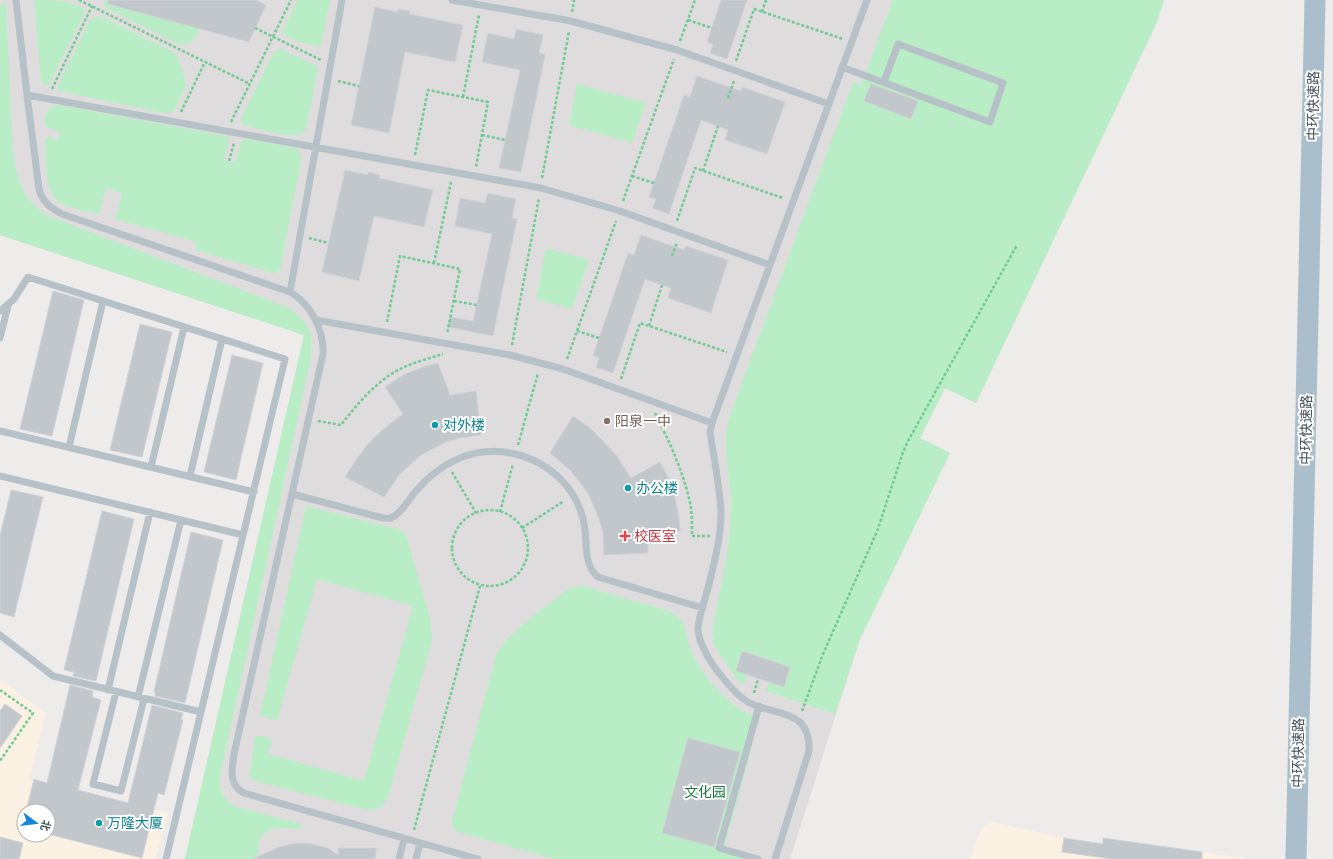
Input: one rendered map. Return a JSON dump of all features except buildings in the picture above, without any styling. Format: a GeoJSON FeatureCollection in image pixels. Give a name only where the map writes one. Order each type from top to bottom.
{"type":"FeatureCollection","features":[{"type":"Feature","properties":{"kind":"main road","name":"中环快速路"},"geometry":{"type":"LineString","coordinates":[[1296,859],[1315,0]]}},
{"type":"Feature","properties":{"kind":"lane"},"geometry":{"type":"LineString","coordinates":[[16,0],[39,189],[42,198],[49,206],[62,214],[290,292],[298,296],[304,302],[316,320],[322,336],[324,345],[323,354],[234,754],[232,767],[233,780],[238,790],[244,793],[478,859]]}},
{"type":"Feature","properties":{"kind":"lane"},"geometry":{"type":"LineString","coordinates":[[290,292],[342,0]]}},
{"type":"Feature","properties":{"kind":"lane"},"geometry":{"type":"LineString","coordinates":[[452,0],[570,21],[677,50],[829,104]]}},
{"type":"Feature","properties":{"kind":"lane"},"geometry":{"type":"LineString","coordinates":[[774,859],[810,751],[810,740],[805,728],[798,721],[787,715],[751,703],[740,696],[710,662],[703,649],[698,628],[712,570],[720,524],[720,502],[710,432],[867,0]]}},
{"type":"Feature","properties":{"kind":"lane"},"geometry":{"type":"LineString","coordinates":[[842,67],[990,122],[1003,83],[898,44],[884,82]]}},
{"type":"Feature","properties":{"kind":"lane"},"geometry":{"type":"LineString","coordinates":[[27,95],[541,188],[620,211],[770,265]]}},
{"type":"Feature","properties":{"kind":"lane"},"geometry":{"type":"LineString","coordinates":[[0,311],[14,300],[28,277],[285,359],[166,859]]}},
{"type":"Feature","properties":{"kind":"lane"},"geometry":{"type":"LineString","coordinates":[[69,447],[103,301]]}},
{"type":"Feature","properties":{"kind":"lane"},"geometry":{"type":"LineString","coordinates":[[0,338],[8,306]]}},
{"type":"Feature","properties":{"kind":"lane"},"geometry":{"type":"LineString","coordinates":[[316,320],[510,355],[541,363],[563,369],[712,423]]}},
{"type":"Feature","properties":{"kind":"lane"},"geometry":{"type":"LineString","coordinates":[[151,467],[184,327]]}},
{"type":"Feature","properties":{"kind":"lane"},"geometry":{"type":"LineString","coordinates":[[190,476],[222,339]]}},
{"type":"Feature","properties":{"kind":"lane"},"geometry":{"type":"LineString","coordinates":[[0,431],[254,492]]}},
{"type":"Feature","properties":{"kind":"lane"},"geometry":{"type":"LineString","coordinates":[[292,494],[379,518],[390,519],[398,513],[429,477],[447,464],[478,452],[489,451],[516,454],[537,461],[552,470],[574,495],[581,509],[588,563],[592,573],[598,577],[703,608]]}},
{"type":"Feature","properties":{"kind":"lane"},"geometry":{"type":"LineString","coordinates":[[0,476],[243,535]]}},
{"type":"Feature","properties":{"kind":"lane"},"geometry":{"type":"LineString","coordinates":[[108,690],[150,512]]}},
{"type":"Feature","properties":{"kind":"lane"},"geometry":{"type":"LineString","coordinates":[[116,692],[93,784],[121,791],[181,520]]}},
{"type":"Feature","properties":{"kind":"lane"},"geometry":{"type":"LineString","coordinates":[[0,635],[53,676],[201,712]]}},
{"type":"Feature","properties":{"kind":"lane"},"geometry":{"type":"LineString","coordinates":[[758,859],[719,848],[759,706]]}},
{"type":"Feature","properties":{"kind":"lane"},"geometry":{"type":"LineString","coordinates":[[399,859],[408,840]]}},
{"type":"Feature","properties":{"kind":"lane"},"geometry":{"type":"LineString","coordinates":[[416,859],[420,843]]}},
{"type":"Feature","properties":{"kind":"path"},"geometry":{"type":"LineString","coordinates":[[79,0],[250,84]]}},
{"type":"Feature","properties":{"kind":"path"},"geometry":{"type":"LineString","coordinates":[[227,131],[291,0]]}},
{"type":"Feature","properties":{"kind":"path"},"geometry":{"type":"LineString","coordinates":[[563,369],[695,0]]}},
{"type":"Feature","properties":{"kind":"path"},"geometry":{"type":"LineString","coordinates":[[762,12],[766,0]]}},
{"type":"Feature","properties":{"kind":"path"},"geometry":{"type":"LineString","coordinates":[[462,97],[481,5]]}},
{"type":"Feature","properties":{"kind":"path"},"geometry":{"type":"LineString","coordinates":[[47,99],[92,6]]}},
{"type":"Feature","properties":{"kind":"path"},"geometry":{"type":"LineString","coordinates":[[728,98],[754,9],[851,42]]}},
{"type":"Feature","properties":{"kind":"path"},"geometry":{"type":"LineString","coordinates":[[688,20],[712,28]]}},
{"type":"Feature","properties":{"kind":"path"},"geometry":{"type":"LineString","coordinates":[[255,28],[330,65]]}},
{"type":"Feature","properties":{"kind":"path"},"geometry":{"type":"LineString","coordinates":[[176,122],[205,62]]}},
{"type":"Feature","properties":{"kind":"path"},"geometry":{"type":"LineString","coordinates":[[328,79],[359,86]]}},
{"type":"Feature","properties":{"kind":"path"},"geometry":{"type":"LineString","coordinates":[[413,165],[428,90],[488,102],[474,175]]}},
{"type":"Feature","properties":{"kind":"path"},"geometry":{"type":"LineString","coordinates":[[703,171],[718,126]]}},
{"type":"Feature","properties":{"kind":"path"},"geometry":{"type":"LineString","coordinates":[[230,161],[237,133]]}},
{"type":"Feature","properties":{"kind":"path"},"geometry":{"type":"LineString","coordinates":[[482,135],[505,140]]}},
{"type":"Feature","properties":{"kind":"path"},"geometry":{"type":"LineString","coordinates":[[672,256],[677,232],[695,168],[793,202]]}},
{"type":"Feature","properties":{"kind":"path"},"geometry":{"type":"LineString","coordinates":[[434,263],[453,172]]}},
{"type":"Feature","properties":{"kind":"path"},"geometry":{"type":"LineString","coordinates":[[632,176],[654,183]]}},
{"type":"Feature","properties":{"kind":"path"},"geometry":{"type":"LineString","coordinates":[[299,236],[328,242]]}},
{"type":"Feature","properties":{"kind":"path"},"geometry":{"type":"LineString","coordinates":[[798,721],[823,654],[878,529],[908,441],[1017,245]]}},
{"type":"Feature","properties":{"kind":"path"},"geometry":{"type":"LineString","coordinates":[[309,419],[340,426],[364,397],[390,375],[405,367],[443,354],[460,268],[400,256],[385,332]]}},
{"type":"Feature","properties":{"kind":"path"},"geometry":{"type":"LineString","coordinates":[[649,326],[662,285]]}},
{"type":"Feature","properties":{"kind":"path"},"geometry":{"type":"LineString","coordinates":[[454,301],[477,305]]}},
{"type":"Feature","properties":{"kind":"path"},"geometry":{"type":"LineString","coordinates":[[618,389],[640,323],[737,356]]}},
{"type":"Feature","properties":{"kind":"path"},"geometry":{"type":"LineString","coordinates":[[577,331],[599,338]]}},
{"type":"Feature","properties":{"kind":"path"},"geometry":{"type":"LineString","coordinates":[[500,512],[541,363]]}},
{"type":"Feature","properties":{"kind":"path"},"geometry":{"type":"LineString","coordinates":[[649,400],[674,453],[684,484],[691,509],[692,536],[718,536]]}},
{"type":"Feature","properties":{"kind":"path"},"geometry":{"type":"LineString","coordinates":[[447,464],[476,513]]}},
{"type":"Feature","properties":{"kind":"path"},"geometry":{"type":"LineString","coordinates":[[522,528],[574,495]]}},
{"type":"Feature","properties":{"kind":"path"},"geometry":{"type":"LineString","coordinates":[[492,510],[500,512],[509,515],[522,528],[527,540],[528,554],[521,570],[515,577],[503,584],[490,587],[480,586],[472,583],[458,570],[452,553],[453,538],[459,526],[466,519],[476,513],[492,510]]}},
{"type":"Feature","properties":{"kind":"path"},"geometry":{"type":"LineString","coordinates":[[408,840],[480,586]]}},
{"type":"Feature","properties":{"kind":"path"},"geometry":{"type":"LineString","coordinates":[[751,703],[758,679]]}},
{"type":"Feature","properties":{"kind":"path"},"geometry":{"type":"LineString","coordinates":[[0,690],[33,713],[0,761]]}},
{"type":"Feature","properties":{"kind":"shaded area","name":"阳泉一中"},"geometry":{"type":"Polygon","coordinates":[[[0,0],[1164,0],[1157,22],[976,403],[945,388],[920,438],[950,453],[860,639],[790,859],[185,859],[304,335],[0,235],[0,0]]]}},
{"type":"Feature","properties":{"kind":"shaded area"},"geometry":{"type":"Polygon","coordinates":[[[0,679],[46,713],[30,779],[168,813],[156,859],[0,859],[0,679]]]}},
{"type":"Feature","properties":{"kind":"shaded area"},"geometry":{"type":"Polygon","coordinates":[[[993,822],[1064,838],[1102,844],[1103,838],[1244,859],[970,859],[981,828],[988,823],[993,822]]]}},
{"type":"Feature","properties":{"kind":"green space"},"geometry":{"type":"Polygon","coordinates":[[[34,0],[68,2],[84,10],[84,14],[49,84],[47,85],[44,85],[41,81],[34,0]]]}},
{"type":"Feature","properties":{"kind":"green space"},"geometry":{"type":"Polygon","coordinates":[[[106,0],[122,0],[123,8],[199,29],[196,36],[190,43],[179,44],[103,6],[106,0]]]}},
{"type":"Feature","properties":{"kind":"green space"},"geometry":{"type":"Polygon","coordinates":[[[297,0],[330,0],[320,47],[287,37],[283,32],[297,0]]]}},
{"type":"Feature","properties":{"kind":"green space"},"geometry":{"type":"Polygon","coordinates":[[[893,0],[1164,0],[1157,22],[976,403],[945,388],[920,438],[950,453],[860,639],[835,714],[766,691],[769,682],[784,687],[790,667],[742,651],[736,671],[747,675],[744,684],[740,683],[714,645],[712,633],[727,554],[731,506],[726,440],[729,418],[853,82],[861,85],[893,0]]]}},
{"type":"Feature","properties":{"kind":"green space"},"geometry":{"type":"Polygon","coordinates":[[[0,4],[6,5],[13,154],[17,174],[27,197],[48,216],[289,308],[303,320],[310,333],[311,356],[309,366],[220,777],[222,794],[234,806],[301,824],[300,829],[274,829],[263,834],[259,840],[259,859],[185,859],[304,335],[0,235],[0,4]]]}},
{"type":"Feature","properties":{"kind":"green space"},"geometry":{"type":"Polygon","coordinates":[[[96,16],[104,18],[171,51],[178,56],[186,83],[174,111],[164,113],[58,91],[57,87],[90,20],[96,16]]]}},
{"type":"Feature","properties":{"kind":"green space"},"geometry":{"type":"Polygon","coordinates":[[[278,49],[284,50],[316,66],[318,69],[307,125],[305,130],[298,135],[284,135],[248,126],[241,122],[242,116],[273,53],[278,49]]]}},
{"type":"Feature","properties":{"kind":"green space"},"geometry":{"type":"Polygon","coordinates":[[[577,84],[646,103],[632,143],[569,125],[577,84]]]}},
{"type":"Feature","properties":{"kind":"green space"},"geometry":{"type":"Polygon","coordinates":[[[58,105],[227,136],[229,139],[224,160],[235,163],[241,142],[246,138],[295,148],[299,151],[301,160],[280,270],[274,273],[195,250],[197,242],[115,219],[122,193],[106,188],[99,214],[60,203],[55,198],[48,183],[46,174],[45,139],[47,137],[58,140],[60,132],[46,127],[45,116],[48,110],[58,105]]]}},
{"type":"Feature","properties":{"kind":"green space"},"geometry":{"type":"Polygon","coordinates":[[[546,248],[589,260],[572,309],[536,299],[546,248]]]}},
{"type":"Feature","properties":{"kind":"green space"},"geometry":{"type":"Polygon","coordinates":[[[306,506],[401,530],[406,535],[430,618],[432,640],[389,794],[385,802],[375,809],[367,810],[260,782],[250,778],[249,776],[256,735],[272,739],[268,754],[364,781],[413,606],[317,579],[277,720],[260,716],[306,506]]]}},
{"type":"Feature","properties":{"kind":"green space","name":"文化园"},"geometry":{"type":"Polygon","coordinates":[[[582,586],[666,610],[674,614],[683,624],[693,655],[710,682],[726,698],[753,716],[744,745],[752,747],[723,852],[746,859],[555,859],[458,832],[453,828],[453,817],[496,655],[500,647],[517,629],[568,589],[582,586]]]}},
{"type":"Feature","properties":{"kind":"place","name":"阳泉一中"},"geometry":{"type":"Point","coordinates":[607,421]}},
{"type":"Feature","properties":{"kind":"place","name":"对外楼"},"geometry":{"type":"Point","coordinates":[435,425]}},
{"type":"Feature","properties":{"kind":"place","name":"办公楼"},"geometry":{"type":"Point","coordinates":[628,488]}},
{"type":"Feature","properties":{"kind":"place","name":"校医室"},"geometry":{"type":"Point","coordinates":[625,536]}},
{"type":"Feature","properties":{"kind":"place","name":"万隆大厦"},"geometry":{"type":"Point","coordinates":[99,823]}}]}
